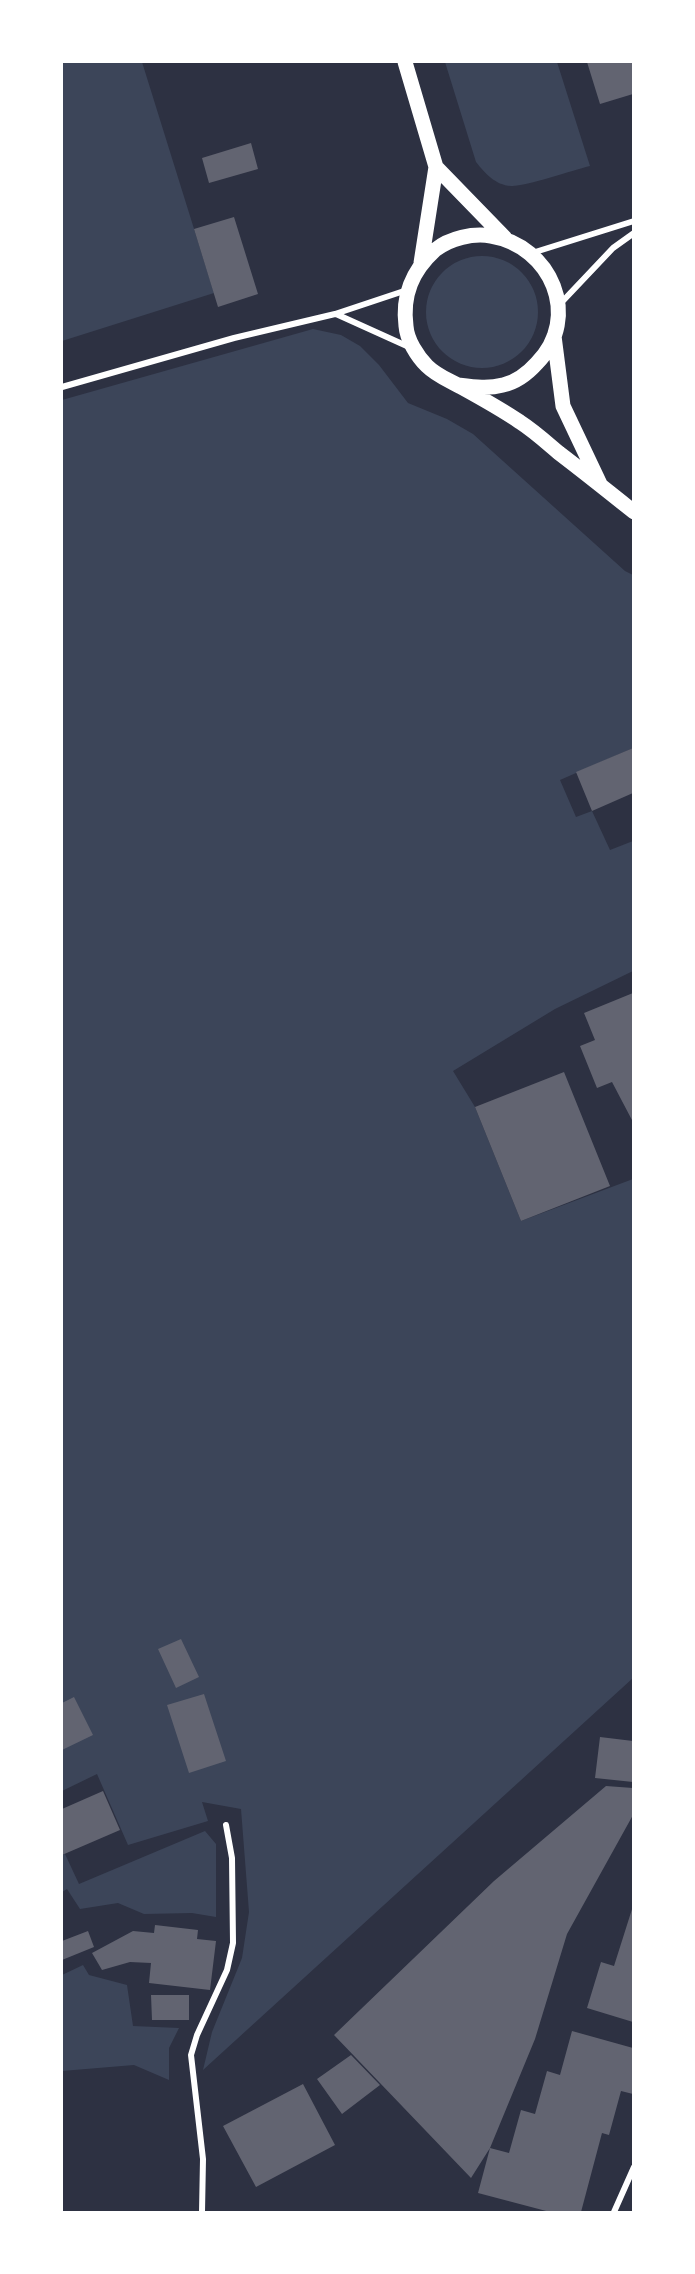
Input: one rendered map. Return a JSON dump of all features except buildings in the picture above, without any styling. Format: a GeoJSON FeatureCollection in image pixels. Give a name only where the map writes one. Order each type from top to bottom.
{"type":"FeatureCollection","features":[{"type":"Feature","properties":{"kind":"main road"},"geometry":{"type":"LineString","coordinates":[[405,62],[436,167],[421,263],[407,290],[404,310],[406,330],[414,349],[425,365],[440,377],[458,385],[521,423],[633,512]]}},
{"type":"Feature","properties":{"kind":"main road"},"geometry":{"type":"LineString","coordinates":[[436,167],[505,238],[532,253],[545,268],[554,287],[558,307],[554,336],[563,406],[602,486]]}},
{"type":"Feature","properties":{"kind":"main road"},"geometry":{"type":"LineString","coordinates":[[421,263],[438,248],[459,238],[482,235],[505,238]]}},
{"type":"Feature","properties":{"kind":"main road"},"geometry":{"type":"LineString","coordinates":[[458,385],[482,388],[505,385],[526,374],[543,357],[554,336]]}},
{"type":"Feature","properties":{"kind":"street"},"geometry":{"type":"LineString","coordinates":[[532,253],[633,221]]}},
{"type":"Feature","properties":{"kind":"street"},"geometry":{"type":"LineString","coordinates":[[558,307],[613,248],[633,233]]}},
{"type":"Feature","properties":{"kind":"street"},"geometry":{"type":"LineString","coordinates":[[62,387],[234,338],[335,314],[407,290]]}},
{"type":"Feature","properties":{"kind":"street"},"geometry":{"type":"LineString","coordinates":[[335,314],[414,349]]}},
{"type":"Feature","properties":{"kind":"street"},"geometry":{"type":"LineString","coordinates":[[202,2212],[203,2159],[191,2055],[197,2035],[227,1970],[233,1943],[232,1858],[226,1825]]}},
{"type":"Feature","properties":{"kind":"street"},"geometry":{"type":"LineString","coordinates":[[614,2212],[633,2167]]}},
{"type":"Feature","properties":{"kind":"shaded area"},"geometry":{"type":"Polygon","coordinates":[[[62,62],[142,62],[214,293],[62,341],[62,62]]]}},
{"type":"Feature","properties":{"kind":"shaded area"},"geometry":{"type":"Polygon","coordinates":[[[445,62],[557,62],[590,166],[517,186],[505,185],[491,178],[476,162],[445,62]]]}},
{"type":"Feature","properties":{"kind":"shaded area"},"geometry":{"type":"Polygon","coordinates":[[[482,256],[503,261],[521,273],[533,291],[538,312],[533,333],[521,351],[503,363],[482,368],[461,363],[443,351],[431,333],[426,312],[431,291],[443,273],[461,261],[482,256]]]}},
{"type":"Feature","properties":{"kind":"shaded area"},"geometry":{"type":"Polygon","coordinates":[[[313,329],[341,335],[360,346],[379,365],[408,403],[447,419],[473,434],[625,571],[633,575],[633,748],[560,780],[576,817],[592,811],[610,850],[633,841],[633,971],[555,1009],[453,1071],[475,1107],[521,1221],[633,1179],[633,1678],[203,2070],[212,2032],[242,1958],[249,1912],[241,1809],[202,1802],[208,1821],[128,1845],[97,1774],[62,1791],[62,400],[313,329]]]}},
{"type":"Feature","properties":{"kind":"shaded area"},"geometry":{"type":"Polygon","coordinates":[[[205,1831],[216,1844],[216,1917],[192,1913],[144,1914],[118,1903],[80,1909],[67,1889],[62,1892],[62,1855],[65,1854],[79,1884],[205,1831]]]}},
{"type":"Feature","properties":{"kind":"shaded area"},"geometry":{"type":"Polygon","coordinates":[[[83,1965],[89,1975],[127,1985],[133,2026],[179,2028],[169,2048],[169,2080],[134,2065],[62,2071],[62,1975],[83,1965]]]}}]}
